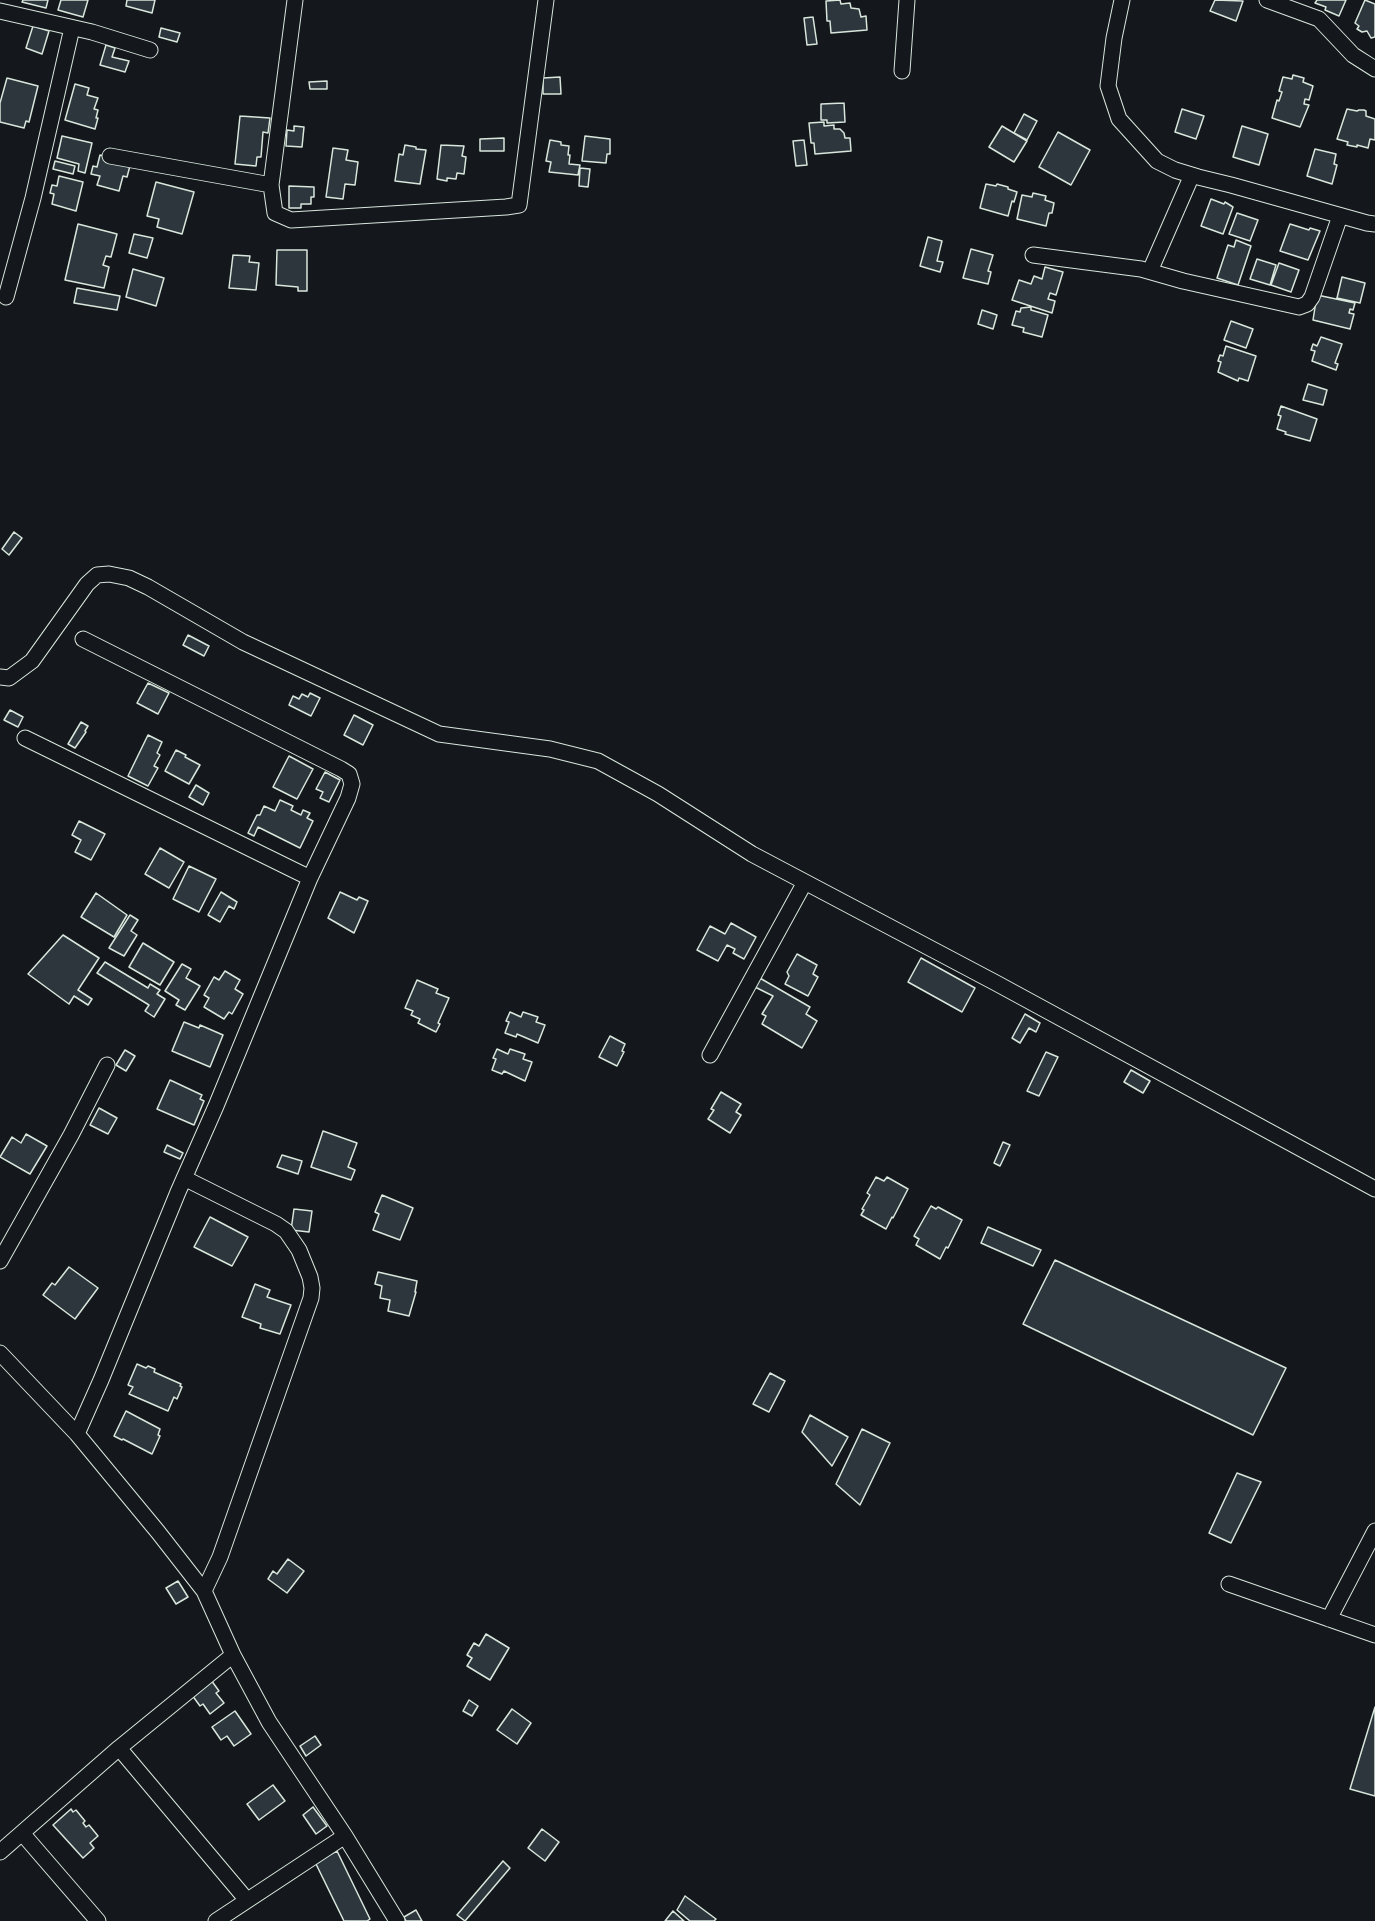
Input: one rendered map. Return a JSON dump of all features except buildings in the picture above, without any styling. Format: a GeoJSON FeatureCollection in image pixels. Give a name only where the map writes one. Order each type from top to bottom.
{"type":"FeatureCollection","features":[{"type":"Feature","properties":{"kind":"street"},"geometry":{"type":"LineString","coordinates":[[295,0],[271,185],[275,213],[291,220],[519,205],[546,0]]}},
{"type":"Feature","properties":{"kind":"street"},"geometry":{"type":"LineString","coordinates":[[902,71],[907,0]]}},
{"type":"Feature","properties":{"kind":"street"},"geometry":{"type":"LineString","coordinates":[[1122,0],[1108,86],[1119,119],[1157,161],[1192,176],[1367,224],[1375,224]]}},
{"type":"Feature","properties":{"kind":"street"},"geometry":{"type":"LineString","coordinates":[[1267,0],[1319,19],[1353,55],[1375,69]]}},
{"type":"Feature","properties":{"kind":"street"},"geometry":{"type":"LineString","coordinates":[[0,11],[72,27],[150,50]]}},
{"type":"Feature","properties":{"kind":"street"},"geometry":{"type":"LineString","coordinates":[[6,297],[33,198],[72,27]]}},
{"type":"Feature","properties":{"kind":"street"},"geometry":{"type":"LineString","coordinates":[[110,156],[271,185]]}},
{"type":"Feature","properties":{"kind":"street"},"geometry":{"type":"LineString","coordinates":[[1150,271],[1192,176]]}},
{"type":"Feature","properties":{"kind":"street"},"geometry":{"type":"LineString","coordinates":[[1033,255],[1150,271],[1182,281],[1299,307],[1309,302],[1312,297],[1340,216]]}},
{"type":"Feature","properties":{"kind":"street"},"geometry":{"type":"LineString","coordinates":[[0,677],[9,678],[32,661],[87,584],[97,575],[109,574],[129,578],[243,642],[439,734],[550,749],[598,761],[658,794],[752,854],[996,983],[1375,1189]]}},
{"type":"Feature","properties":{"kind":"street"},"geometry":{"type":"LineString","coordinates":[[76,1434],[102,1380],[184,1178],[310,878],[348,798],[352,784],[349,774],[341,769],[83,639]]}},
{"type":"Feature","properties":{"kind":"street"},"geometry":{"type":"LineString","coordinates":[[25,738],[310,878]]}},
{"type":"Feature","properties":{"kind":"street"},"geometry":{"type":"LineString","coordinates":[[710,1055],[805,882]]}},
{"type":"Feature","properties":{"kind":"street"},"geometry":{"type":"LineString","coordinates":[[0,1261],[71,1135],[107,1065]]}},
{"type":"Feature","properties":{"kind":"street"},"geometry":{"type":"LineString","coordinates":[[184,1178],[286,1231],[299,1250],[312,1288],[311,1298],[220,1557],[204,1591]]}},
{"type":"Feature","properties":{"kind":"street"},"geometry":{"type":"LineString","coordinates":[[0,1353],[76,1434],[204,1591],[233,1655],[269,1722],[345,1836],[397,1921]]}},
{"type":"Feature","properties":{"kind":"street"},"geometry":{"type":"LineString","coordinates":[[1329,1619],[1375,1531]]}},
{"type":"Feature","properties":{"kind":"street"},"geometry":{"type":"LineString","coordinates":[[1229,1584],[1375,1635]]}},
{"type":"Feature","properties":{"kind":"street"},"geometry":{"type":"LineString","coordinates":[[0,1852],[119,1748],[233,1655]]}},
{"type":"Feature","properties":{"kind":"street"},"geometry":{"type":"LineString","coordinates":[[119,1748],[246,1899]]}},
{"type":"Feature","properties":{"kind":"street"},"geometry":{"type":"LineString","coordinates":[[22,1833],[98,1921]]}},
{"type":"Feature","properties":{"kind":"street"},"geometry":{"type":"LineString","coordinates":[[216,1921],[246,1899],[345,1836]]}}]}
